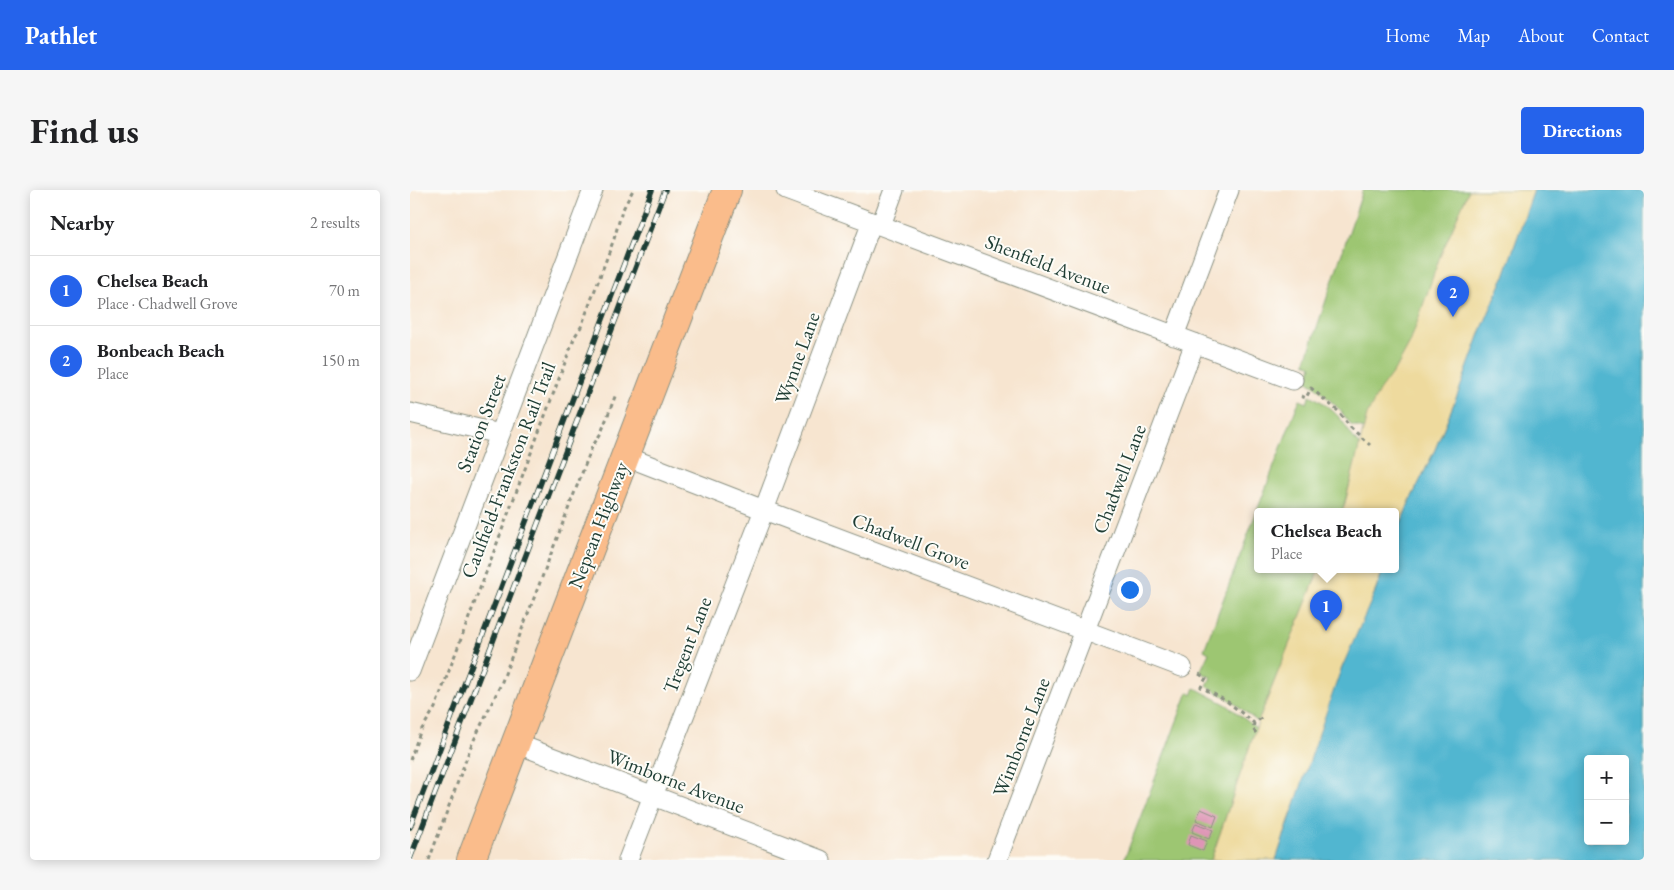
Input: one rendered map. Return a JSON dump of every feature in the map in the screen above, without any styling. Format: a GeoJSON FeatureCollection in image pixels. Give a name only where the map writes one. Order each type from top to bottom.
{"type":"FeatureCollection","features":[{"type":"Feature","properties":{"kind":"highway","name":"Nepean Highway"},"geometry":{"type":"LineString","coordinates":[[471,860],[727,190]]}},
{"type":"Feature","properties":{"kind":"street","name":"Station Street"},"geometry":{"type":"LineString","coordinates":[[410,671],[593,190]]}},
{"type":"Feature","properties":{"kind":"street","name":"Shenfield Avenue"},"geometry":{"type":"LineString","coordinates":[[786,190],[1195,343],[1296,387]]}},
{"type":"Feature","properties":{"kind":"street","name":"Wynne Lane"},"geometry":{"type":"LineString","coordinates":[[764,510],[876,224],[894,190]]}},
{"type":"Feature","properties":{"kind":"street"},"geometry":{"type":"LineString","coordinates":[[1174,336],[1229,190]]}},
{"type":"Feature","properties":{"kind":"street","name":"Chadwell Lane"},"geometry":{"type":"LineString","coordinates":[[1086,631],[1195,343]]}},
{"type":"Feature","properties":{"kind":"street"},"geometry":{"type":"LineString","coordinates":[[410,412],[500,434]]}},
{"type":"Feature","properties":{"kind":"street","name":"Chadwell Grove"},"geometry":{"type":"LineString","coordinates":[[625,456],[1190,670]]}},
{"type":"Feature","properties":{"kind":"street","name":"Tregent Lane"},"geometry":{"type":"LineString","coordinates":[[628,860],[764,510]]}},
{"type":"Feature","properties":{"kind":"street","name":"Wimborne Lane"},"geometry":{"type":"LineString","coordinates":[[998,860],[1086,631]]}},
{"type":"Feature","properties":{"kind":"street","name":"Wimborne Avenue"},"geometry":{"type":"LineString","coordinates":[[515,743],[821,860]]}},
{"type":"Feature","properties":{"kind":"path","name":"Caulfield-Frankston Rail Trail"},"geometry":{"type":"LineString","coordinates":[[410,760],[420,732],[435,708],[575,336],[581,327],[611,248],[622,211],[633,190]]}},
{"type":"Feature","properties":{"kind":"path"},"geometry":{"type":"LineString","coordinates":[[1296,387],[1306,398],[1311,388],[1338,411],[1348,426],[1370,446]]}},
{"type":"Feature","properties":{"kind":"path"},"geometry":{"type":"LineString","coordinates":[[429,860],[471,746],[501,684],[592,447],[601,433],[616,394]]}},
{"type":"Feature","properties":{"kind":"path"},"geometry":{"type":"LineString","coordinates":[[1190,670],[1206,678],[1201,687],[1228,702],[1254,723]]}},
{"type":"Feature","properties":{"kind":"path"},"geometry":{"type":"LineString","coordinates":[[1254,723],[1263,717]]}},
{"type":"Feature","properties":{"kind":"path"},"geometry":{"type":"LineString","coordinates":[[1254,723],[1256,733]]}},
{"type":"Feature","properties":{"kind":"green space"},"geometry":{"type":"Polygon","coordinates":[[[1363,190],[1469,190],[1439,260],[1410,343],[1378,395],[1364,429],[1351,425],[1340,410],[1314,385],[1307,381],[1312,366],[1305,363],[1363,190]]]}},
{"type":"Feature","properties":{"kind":"green space"},"geometry":{"type":"Polygon","coordinates":[[[1310,395],[1326,405],[1337,415],[1360,446],[1343,508],[1258,508],[1297,406],[1300,400],[1307,403],[1310,395]]]}},
{"type":"Feature","properties":{"kind":"green space"},"geometry":{"type":"Polygon","coordinates":[[[1254,519],[1254,573],[1318,573],[1258,722],[1229,699],[1207,686],[1211,677],[1200,672],[1209,653],[1204,650],[1254,519]]]}},
{"type":"Feature","properties":{"kind":"green space"},"geometry":{"type":"Polygon","coordinates":[[[1195,688],[1227,705],[1256,728],[1211,860],[1124,860],[1188,692],[1192,695],[1195,688]]]}},
{"type":"Feature","properties":{"kind":"sand"},"geometry":{"type":"Polygon","coordinates":[[[1469,190],[1534,190],[1503,279],[1459,391],[1434,452],[1399,528],[1399,508],[1343,508],[1367,415],[1379,391],[1398,365],[1410,343],[1439,259],[1469,190]]]}},
{"type":"Feature","properties":{"kind":"sand"},"geometry":{"type":"Polygon","coordinates":[[[1318,573],[1382,573],[1289,820],[1276,860],[1211,860],[1258,722],[1318,573]]]}},
{"type":"Feature","properties":{"kind":"water"},"geometry":{"type":"Polygon","coordinates":[[[1534,190],[1644,190],[1644,860],[1276,860],[1340,672],[1382,573],[1399,573],[1399,528],[1434,452],[1503,279],[1534,190]]]}},
{"type":"Feature","properties":{"kind":"building"},"geometry":{"type":"Polygon","coordinates":[[[1201,809],[1217,816],[1213,827],[1196,820],[1201,809]]]}},
{"type":"Feature","properties":{"kind":"building"},"geometry":{"type":"Polygon","coordinates":[[[1196,823],[1213,830],[1209,839],[1192,832],[1196,823]]]}},
{"type":"Feature","properties":{"kind":"building"},"geometry":{"type":"Polygon","coordinates":[[[1191,835],[1207,841],[1203,851],[1188,845],[1191,835]]]}},
{"type":"Feature","properties":{"kind":"railway"},"geometry":{"type":"LineString","coordinates":[[410,827],[652,190]]}},
{"type":"Feature","properties":{"kind":"railway"},"geometry":{"type":"LineString","coordinates":[[410,859],[665,190]]}},
{"type":"Feature","properties":{"kind":"place","name":"Bonbeach Beach"},"geometry":{"type":"Point","coordinates":[1453,317]}},
{"type":"Feature","properties":{"kind":"place","name":"Chelsea Beach"},"geometry":{"type":"Point","coordinates":[1326,631]}}]}
